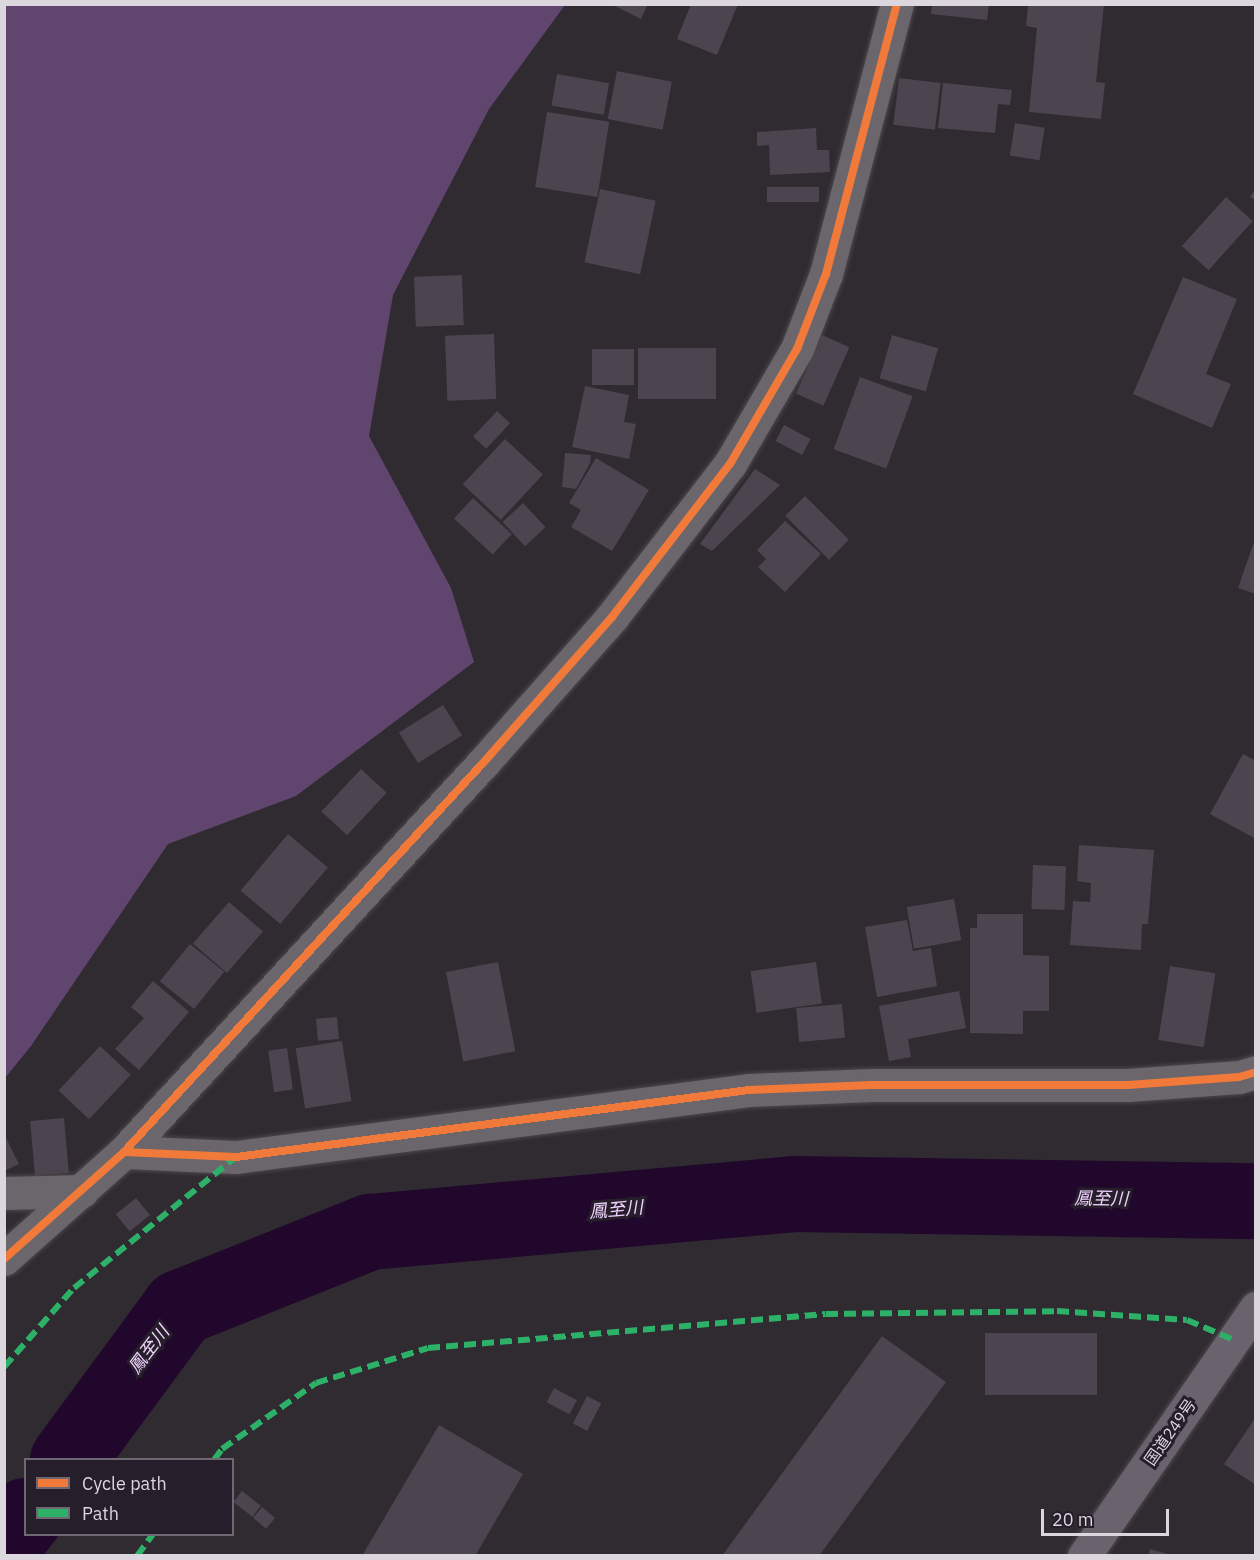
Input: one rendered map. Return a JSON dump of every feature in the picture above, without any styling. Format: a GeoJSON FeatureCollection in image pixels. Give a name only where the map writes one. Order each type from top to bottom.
{"type":"FeatureCollection","features":[{"type":"Feature","properties":{"kind":"highway","name":"国道249号"},"geometry":{"type":"LineString","coordinates":[[1084,1556],[1245,1342],[1256,1308]]}},
{"type":"Feature","properties":{"kind":"street"},"geometry":{"type":"LineString","coordinates":[[4,1259],[124,1152],[483,763],[604,625],[730,464],[797,349],[826,274],[897,4]]}},
{"type":"Feature","properties":{"kind":"street"},"geometry":{"type":"LineString","coordinates":[[124,1152],[236,1157],[749,1090],[872,1085],[1128,1085],[1239,1077],[1256,1072]]}},
{"type":"Feature","properties":{"kind":"street"},"geometry":{"type":"LineString","coordinates":[[4,1193],[82,1191]]}},
{"type":"Feature","properties":{"kind":"shaded area"},"geometry":{"type":"Polygon","coordinates":[[[5,4],[565,5],[489,109],[393,295],[369,436],[451,588],[474,662],[296,796],[168,844],[31,1046],[5,1078],[5,4]]]}},
{"type":"Feature","properties":{"kind":"building"},"geometry":{"type":"Polygon","coordinates":[[[611,4],[648,4],[641,19],[611,4]]]}},
{"type":"Feature","properties":{"kind":"building"},"geometry":{"type":"Polygon","coordinates":[[[691,4],[738,4],[717,55],[677,39],[691,4]]]}},
{"type":"Feature","properties":{"kind":"building"},"geometry":{"type":"Polygon","coordinates":[[[932,4],[989,4],[987,20],[931,14],[932,4]]]}},
{"type":"Feature","properties":{"kind":"building"},"geometry":{"type":"Polygon","coordinates":[[[1028,4],[1104,4],[1096,82],[1105,83],[1101,119],[1029,112],[1037,28],[1026,26],[1028,4]]]}},
{"type":"Feature","properties":{"kind":"building"},"geometry":{"type":"Polygon","coordinates":[[[617,71],[672,82],[663,130],[608,119],[617,71]]]}},
{"type":"Feature","properties":{"kind":"building"},"geometry":{"type":"Polygon","coordinates":[[[557,74],[609,83],[604,115],[551,106],[557,74]]]}},
{"type":"Feature","properties":{"kind":"building"},"geometry":{"type":"Polygon","coordinates":[[[899,78],[941,83],[935,130],[893,125],[899,78]]]}},
{"type":"Feature","properties":{"kind":"building"},"geometry":{"type":"Polygon","coordinates":[[[943,83],[1012,90],[1010,105],[998,104],[995,133],[938,128],[943,83]]]}},
{"type":"Feature","properties":{"kind":"building"},"geometry":{"type":"Polygon","coordinates":[[[547,112],[609,122],[597,197],[535,187],[547,112]]]}},
{"type":"Feature","properties":{"kind":"building"},"geometry":{"type":"Polygon","coordinates":[[[1015,123],[1045,128],[1039,160],[1010,156],[1015,123]]]}},
{"type":"Feature","properties":{"kind":"building"},"geometry":{"type":"Polygon","coordinates":[[[816,128],[817,150],[829,150],[830,172],[770,175],[769,145],[757,146],[757,132],[816,128]]]}},
{"type":"Feature","properties":{"kind":"building"},"geometry":{"type":"Polygon","coordinates":[[[767,187],[819,187],[819,202],[767,202],[767,187]]]}},
{"type":"Feature","properties":{"kind":"building"},"geometry":{"type":"Polygon","coordinates":[[[1256,188],[1256,201],[1250,197],[1256,188]]]}},
{"type":"Feature","properties":{"kind":"building"},"geometry":{"type":"Polygon","coordinates":[[[600,189],[656,201],[640,274],[584,262],[600,189]]]}},
{"type":"Feature","properties":{"kind":"building"},"geometry":{"type":"Polygon","coordinates":[[[1226,197],[1253,221],[1209,270],[1182,246],[1226,197]]]}},
{"type":"Feature","properties":{"kind":"building"},"geometry":{"type":"Polygon","coordinates":[[[462,275],[464,325],[416,327],[414,277],[462,275]]]}},
{"type":"Feature","properties":{"kind":"building"},"geometry":{"type":"Polygon","coordinates":[[[1183,277],[1237,299],[1206,374],[1231,384],[1212,428],[1133,394],[1183,277]]]}},
{"type":"Feature","properties":{"kind":"building"},"geometry":{"type":"Polygon","coordinates":[[[494,334],[496,399],[447,401],[445,336],[494,334]]]}},
{"type":"Feature","properties":{"kind":"building"},"geometry":{"type":"Polygon","coordinates":[[[822,335],[849,347],[823,406],[796,393],[822,335]]]}},
{"type":"Feature","properties":{"kind":"building"},"geometry":{"type":"Polygon","coordinates":[[[892,335],[938,348],[926,391],[880,378],[892,335]]]}},
{"type":"Feature","properties":{"kind":"building"},"geometry":{"type":"Polygon","coordinates":[[[638,348],[716,348],[716,399],[638,399],[638,348]]]}},
{"type":"Feature","properties":{"kind":"building"},"geometry":{"type":"Polygon","coordinates":[[[592,349],[634,349],[634,385],[592,385],[592,349]]]}},
{"type":"Feature","properties":{"kind":"building"},"geometry":{"type":"Polygon","coordinates":[[[860,377],[913,396],[886,469],[834,449],[860,377]]]}},
{"type":"Feature","properties":{"kind":"building"},"geometry":{"type":"Polygon","coordinates":[[[585,386],[629,395],[624,422],[636,424],[629,459],[572,447],[585,386]]]}},
{"type":"Feature","properties":{"kind":"building"},"geometry":{"type":"Polygon","coordinates":[[[497,411],[510,423],[486,449],[473,437],[497,411]]]}},
{"type":"Feature","properties":{"kind":"building"},"geometry":{"type":"Polygon","coordinates":[[[784,425],[810,439],[802,455],[776,441],[784,425]]]}},
{"type":"Feature","properties":{"kind":"building"},"geometry":{"type":"Polygon","coordinates":[[[505,439],[543,474],[501,520],[463,484],[505,439]]]}},
{"type":"Feature","properties":{"kind":"building"},"geometry":{"type":"Polygon","coordinates":[[[565,453],[591,455],[590,463],[576,489],[562,487],[565,453]]]}},
{"type":"Feature","properties":{"kind":"building"},"geometry":{"type":"Polygon","coordinates":[[[596,458],[649,490],[612,551],[571,527],[581,510],[569,503],[596,458]]]}},
{"type":"Feature","properties":{"kind":"building"},"geometry":{"type":"Polygon","coordinates":[[[755,469],[780,485],[712,551],[700,544],[755,469]]]}},
{"type":"Feature","properties":{"kind":"building"},"geometry":{"type":"Polygon","coordinates":[[[805,496],[849,540],[829,560],[785,516],[805,496]]]}},
{"type":"Feature","properties":{"kind":"building"},"geometry":{"type":"Polygon","coordinates":[[[473,498],[512,534],[493,555],[454,518],[473,498]]]}},
{"type":"Feature","properties":{"kind":"building"},"geometry":{"type":"Polygon","coordinates":[[[523,503],[546,527],[525,546],[503,522],[523,503]]]}},
{"type":"Feature","properties":{"kind":"building"},"geometry":{"type":"Polygon","coordinates":[[[785,521],[821,554],[785,592],[758,567],[766,559],[757,550],[785,521]]]}},
{"type":"Feature","properties":{"kind":"building"},"geometry":{"type":"Polygon","coordinates":[[[1256,540],[1256,594],[1238,588],[1256,540]]]}},
{"type":"Feature","properties":{"kind":"building"},"geometry":{"type":"Polygon","coordinates":[[[443,705],[462,736],[418,763],[399,733],[443,705]]]}},
{"type":"Feature","properties":{"kind":"building"},"geometry":{"type":"Polygon","coordinates":[[[1243,754],[1256,761],[1256,839],[1210,814],[1243,754]]]}},
{"type":"Feature","properties":{"kind":"building"},"geometry":{"type":"Polygon","coordinates":[[[361,769],[387,793],[347,835],[321,811],[361,769]]]}},
{"type":"Feature","properties":{"kind":"building"},"geometry":{"type":"Polygon","coordinates":[[[288,834],[328,867],[280,924],[240,891],[288,834]]]}},
{"type":"Feature","properties":{"kind":"building"},"geometry":{"type":"Polygon","coordinates":[[[1079,845],[1154,850],[1148,924],[1142,924],[1141,950],[1070,945],[1073,901],[1090,902],[1091,883],[1077,881],[1079,845]]]}},
{"type":"Feature","properties":{"kind":"building"},"geometry":{"type":"Polygon","coordinates":[[[1033,865],[1066,866],[1064,910],[1031,909],[1033,865]]]}},
{"type":"Feature","properties":{"kind":"building"},"geometry":{"type":"Polygon","coordinates":[[[954,899],[961,940],[914,949],[907,907],[954,899]]]}},
{"type":"Feature","properties":{"kind":"building"},"geometry":{"type":"Polygon","coordinates":[[[229,902],[263,932],[227,973],[193,944],[229,902]]]}},
{"type":"Feature","properties":{"kind":"building"},"geometry":{"type":"Polygon","coordinates":[[[977,914],[1023,914],[1023,955],[1049,956],[1049,1011],[1023,1011],[1023,1034],[970,1033],[970,928],[977,928],[977,914]]]}},
{"type":"Feature","properties":{"kind":"building"},"geometry":{"type":"Polygon","coordinates":[[[907,920],[913,951],[931,948],[937,986],[877,997],[865,927],[907,920]]]}},
{"type":"Feature","properties":{"kind":"building"},"geometry":{"type":"Polygon","coordinates":[[[190,944],[224,972],[194,1009],[160,981],[190,944]]]}},
{"type":"Feature","properties":{"kind":"building"},"geometry":{"type":"Polygon","coordinates":[[[498,962],[515,1051],[463,1061],[446,972],[498,962]]]}},
{"type":"Feature","properties":{"kind":"building"},"geometry":{"type":"Polygon","coordinates":[[[816,962],[822,1004],[756,1013],[751,971],[816,962]]]}},
{"type":"Feature","properties":{"kind":"building"},"geometry":{"type":"Polygon","coordinates":[[[1170,966],[1215,973],[1204,1047],[1158,1040],[1170,966]]]}},
{"type":"Feature","properties":{"kind":"building"},"geometry":{"type":"Polygon","coordinates":[[[153,981],[189,1012],[139,1070],[115,1049],[144,1018],[131,1007],[153,981]]]}},
{"type":"Feature","properties":{"kind":"building"},"geometry":{"type":"Polygon","coordinates":[[[959,991],[966,1028],[908,1039],[911,1057],[889,1061],[879,1006],[959,991]]]}},
{"type":"Feature","properties":{"kind":"building"},"geometry":{"type":"Polygon","coordinates":[[[842,1004],[845,1038],[799,1042],[796,1008],[842,1004]]]}},
{"type":"Feature","properties":{"kind":"building"},"geometry":{"type":"Polygon","coordinates":[[[337,1017],[339,1039],[318,1041],[316,1019],[337,1017]]]}},
{"type":"Feature","properties":{"kind":"building"},"geometry":{"type":"Polygon","coordinates":[[[342,1041],[352,1101],[305,1109],[296,1048],[342,1041]]]}},
{"type":"Feature","properties":{"kind":"building"},"geometry":{"type":"Polygon","coordinates":[[[100,1046],[131,1075],[89,1119],[58,1091],[100,1046]]]}},
{"type":"Feature","properties":{"kind":"building"},"geometry":{"type":"Polygon","coordinates":[[[287,1048],[293,1090],[274,1092],[268,1051],[287,1048]]]}},
{"type":"Feature","properties":{"kind":"building"},"geometry":{"type":"Polygon","coordinates":[[[64,1118],[69,1173],[35,1176],[30,1121],[64,1118]]]}},
{"type":"Feature","properties":{"kind":"building"},"geometry":{"type":"Polygon","coordinates":[[[4,1134],[19,1164],[4,1171],[4,1134]]]}},
{"type":"Feature","properties":{"kind":"building"},"geometry":{"type":"Polygon","coordinates":[[[136,1198],[150,1215],[130,1231],[116,1214],[136,1198]]]}},
{"type":"Feature","properties":{"kind":"building"},"geometry":{"type":"Polygon","coordinates":[[[985,1333],[1097,1333],[1097,1395],[985,1395],[985,1333]]]}},
{"type":"Feature","properties":{"kind":"building"},"geometry":{"type":"Polygon","coordinates":[[[882,1336],[946,1382],[819,1556],[722,1556],[882,1336]]]}},
{"type":"Feature","properties":{"kind":"building"},"geometry":{"type":"Polygon","coordinates":[[[554,1388],[577,1400],[569,1414],[546,1402],[554,1388]]]}},
{"type":"Feature","properties":{"kind":"building"},"geometry":{"type":"Polygon","coordinates":[[[587,1396],[601,1403],[587,1431],[573,1424],[587,1396]]]}},
{"type":"Feature","properties":{"kind":"building"},"geometry":{"type":"Polygon","coordinates":[[[1256,1417],[1256,1485],[1224,1464],[1256,1417]]]}},
{"type":"Feature","properties":{"kind":"building"},"geometry":{"type":"Polygon","coordinates":[[[439,1425],[523,1474],[475,1556],[362,1556],[439,1425]]]}},
{"type":"Feature","properties":{"kind":"building"},"geometry":{"type":"Polygon","coordinates":[[[242,1491],[261,1506],[252,1517],[234,1503],[242,1491]]]}},
{"type":"Feature","properties":{"kind":"building"},"geometry":{"type":"Polygon","coordinates":[[[262,1507],[275,1518],[266,1529],[253,1518],[262,1507]]]}},
{"type":"Feature","properties":{"kind":"building"},"geometry":{"type":"Polygon","coordinates":[[[1150,1549],[1171,1555],[1171,1556],[1148,1556],[1150,1549]]]}},
{"type":"Feature","properties":{"kind":"waterway","name":"鳳至川"},"geometry":{"type":"LineString","coordinates":[[69,1458],[180,1308],[370,1232],[794,1194],[1256,1201]]}},
{"type":"Feature","properties":{"kind":"waterway","name":"鳳至川"},"geometry":{"type":"LineString","coordinates":[[4,1544],[24,1519]]}},
{"type":"Feature","properties":{"kind":"marked path"},"geometry":{"type":"LineString","coordinates":[[4,1367],[74,1288],[236,1157]]}},
{"type":"Feature","properties":{"kind":"marked path"},"geometry":{"type":"LineString","coordinates":[[215,1458],[222,1449],[316,1383],[428,1348],[826,1314],[1057,1311],[1187,1320],[1234,1340]]}},
{"type":"Feature","properties":{"kind":"marked path"},"geometry":{"type":"LineString","coordinates":[[137,1556],[152,1536]]}},
{"type":"Feature","properties":{"kind":"cycle path"},"geometry":{"type":"LineString","coordinates":[[4,1259],[124,1152],[483,763],[612,617],[730,464],[797,349],[826,274],[897,4]]}},
{"type":"Feature","properties":{"kind":"cycle path"},"geometry":{"type":"LineString","coordinates":[[124,1152],[236,1157],[749,1090],[872,1085],[1128,1085],[1239,1077],[1256,1072]]}}]}
